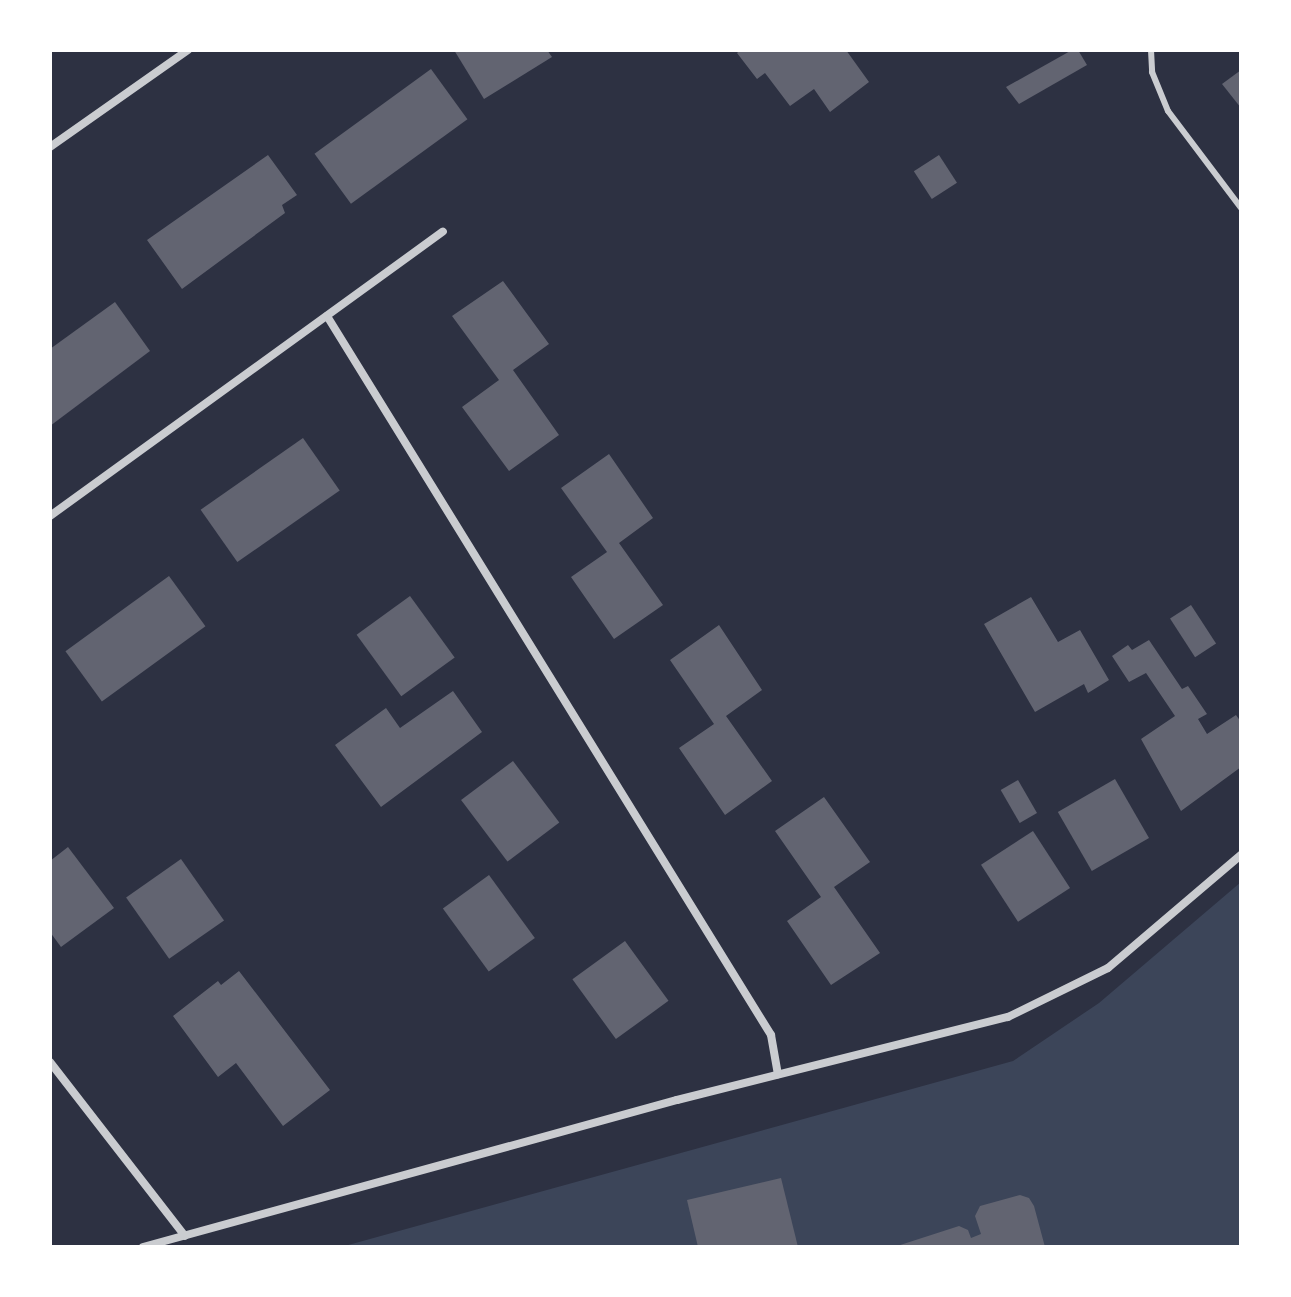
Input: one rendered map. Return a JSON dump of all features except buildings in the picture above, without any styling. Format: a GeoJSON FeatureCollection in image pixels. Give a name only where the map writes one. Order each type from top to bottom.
{"type":"FeatureCollection","features":[{"type":"Feature","properties":{"kind":"street"},"geometry":{"type":"LineString","coordinates":[[50,147],[188,50]]}},
{"type":"Feature","properties":{"kind":"street"},"geometry":{"type":"LineString","coordinates":[[50,516],[443,231]]}},
{"type":"Feature","properties":{"kind":"street"},"geometry":{"type":"LineString","coordinates":[[327,316],[771,1035],[778,1074]]}},
{"type":"Feature","properties":{"kind":"street"},"geometry":{"type":"LineString","coordinates":[[143,1247],[778,1074],[1008,1017],[1108,968],[1241,855]]}},
{"type":"Feature","properties":{"kind":"street"},"geometry":{"type":"LineString","coordinates":[[50,1062],[185,1236]]}},
{"type":"Feature","properties":{"kind":"lane"},"geometry":{"type":"LineString","coordinates":[[1151,50],[1152,72],[1168,111],[1241,208]]}},
{"type":"Feature","properties":{"kind":"shaded area"},"geometry":{"type":"Polygon","coordinates":[[[1241,882],[1241,1247],[341,1247],[1013,1061],[1099,1003],[1241,882]]]}}]}
